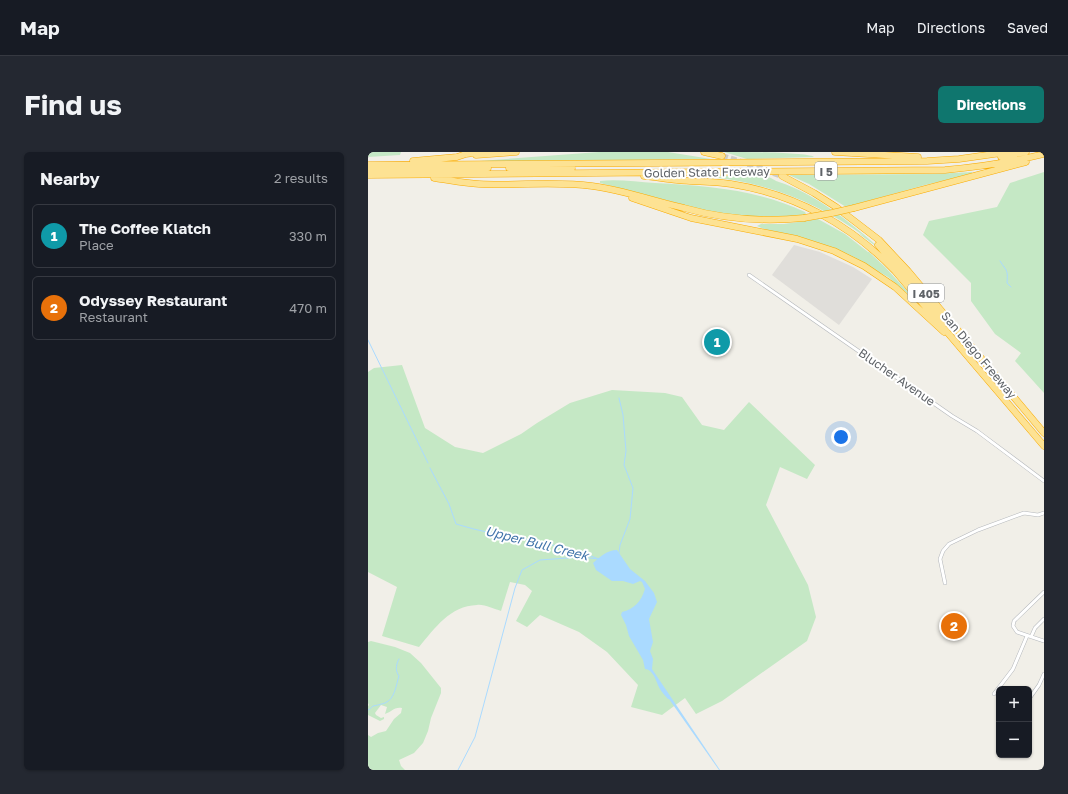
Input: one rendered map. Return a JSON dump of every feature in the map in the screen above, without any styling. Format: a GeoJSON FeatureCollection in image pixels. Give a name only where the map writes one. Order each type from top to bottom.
{"type":"FeatureCollection","features":[{"type":"Feature","properties":{"kind":"highway"},"geometry":{"type":"LineString","coordinates":[[457,157],[480,152]]}},
{"type":"Feature","properties":{"kind":"highway"},"geometry":{"type":"LineString","coordinates":[[378,165],[516,152]]}},
{"type":"Feature","properties":{"kind":"highway"},"geometry":{"type":"LineString","coordinates":[[704,152],[722,156]]}},
{"type":"Feature","properties":{"kind":"highway"},"geometry":{"type":"LineString","coordinates":[[835,152],[921,157],[927,161]]}},
{"type":"Feature","properties":{"kind":"highway","name":"Golden State Freeway"},"geometry":{"type":"LineString","coordinates":[[368,165],[927,161],[958,159],[1008,152]]}},
{"type":"Feature","properties":{"kind":"highway"},"geometry":{"type":"LineString","coordinates":[[901,161],[909,165],[952,164],[1026,155]]}},
{"type":"Feature","properties":{"kind":"highway"},"geometry":{"type":"LineString","coordinates":[[368,171],[943,167],[977,164],[1026,155]]}},
{"type":"Feature","properties":{"kind":"highway","name":"Golden State Freeway"},"geometry":{"type":"LineString","coordinates":[[368,175],[945,170],[974,168],[1026,155],[1044,155]]}},
{"type":"Feature","properties":{"kind":"highway"},"geometry":{"type":"LineString","coordinates":[[413,175],[479,184],[567,184],[605,188],[713,215],[760,220],[782,220],[832,214],[1044,155]]}},
{"type":"Feature","properties":{"kind":"highway"},"geometry":{"type":"LineString","coordinates":[[368,171],[724,166],[730,162]]}},
{"type":"Feature","properties":{"kind":"highway"},"geometry":{"type":"LineString","coordinates":[[624,173],[677,180],[717,182],[746,187],[784,198],[816,211],[843,227],[878,254],[904,281],[959,345]]}},
{"type":"Feature","properties":{"kind":"highway","name":"San Diego Freeway"},"geometry":{"type":"LineString","coordinates":[[1044,433],[908,271],[884,245],[870,232],[836,207],[784,177],[788,183],[826,204],[846,218],[866,233],[879,246],[1044,438]]}},
{"type":"Feature","properties":{"kind":"highway"},"geometry":{"type":"LineString","coordinates":[[605,188],[691,218],[797,240],[838,253],[874,272],[895,287],[959,345]]}},
{"type":"Feature","properties":{"kind":"highway","name":"San Diego Freeway"},"geometry":{"type":"LineString","coordinates":[[959,345],[1044,446]]}},
{"type":"Feature","properties":{"kind":"street","name":"Blucher Avenue"},"geometry":{"type":"LineString","coordinates":[[749,275],[977,432],[1044,481]]}},
{"type":"Feature","properties":{"kind":"street"},"geometry":{"type":"LineString","coordinates":[[945,583],[940,559],[942,551],[949,544],[978,530],[1024,513],[1038,515],[1044,513]]}},
{"type":"Feature","properties":{"kind":"street"},"geometry":{"type":"LineString","coordinates":[[1044,592],[1014,621],[1012,626],[1017,632],[1044,641]]}},
{"type":"Feature","properties":{"kind":"street"},"geometry":{"type":"LineString","coordinates":[[1031,637],[1035,628],[1044,619]]}},
{"type":"Feature","properties":{"kind":"street"},"geometry":{"type":"LineString","coordinates":[[994,694],[1013,669],[1027,636]]}},
{"type":"Feature","properties":{"kind":"street"},"geometry":{"type":"LineString","coordinates":[[1032,695],[1044,674]]}},
{"type":"Feature","properties":{"kind":"shaded area"},"geometry":{"type":"Polygon","coordinates":[[[794,245],[820,252],[853,267],[872,279],[839,325],[772,275],[794,245]]]}},
{"type":"Feature","properties":{"kind":"green space"},"geometry":{"type":"Polygon","coordinates":[[[368,152],[401,152],[400,155],[368,157],[368,152]]]}},
{"type":"Feature","properties":{"kind":"green space"},"geometry":{"type":"Polygon","coordinates":[[[599,152],[668,152],[711,159],[466,162],[599,152]]]}},
{"type":"Feature","properties":{"kind":"green space"},"geometry":{"type":"Polygon","coordinates":[[[724,152],[786,153],[814,157],[747,159],[724,152]]]}},
{"type":"Feature","properties":{"kind":"green space"},"geometry":{"type":"Polygon","coordinates":[[[972,172],[972,174],[925,185],[846,207],[809,184],[789,175],[933,174],[972,172]]]}},
{"type":"Feature","properties":{"kind":"green space"},"geometry":{"type":"Polygon","coordinates":[[[1044,172],[1044,393],[1015,361],[1021,353],[995,334],[971,301],[971,283],[923,235],[929,221],[997,207],[1010,183],[1044,172]]]}},
{"type":"Feature","properties":{"kind":"green space"},"geometry":{"type":"Polygon","coordinates":[[[743,175],[768,177],[805,193],[843,218],[881,250],[858,233],[864,236],[847,224],[811,204],[792,196],[753,184],[712,177],[743,175]]]}},
{"type":"Feature","properties":{"kind":"green space"},"geometry":{"type":"Polygon","coordinates":[[[614,180],[713,187],[732,190],[787,204],[805,212],[806,214],[801,216],[755,217],[715,213],[600,183],[600,181],[614,180]]]}},
{"type":"Feature","properties":{"kind":"green space"},"geometry":{"type":"Polygon","coordinates":[[[818,219],[845,234],[869,252],[909,293],[908,294],[888,277],[852,257],[774,233],[757,226],[761,224],[784,224],[818,219]]]}},
{"type":"Feature","properties":{"kind":"green space"},"geometry":{"type":"Polygon","coordinates":[[[402,365],[425,428],[455,447],[483,453],[521,434],[570,403],[612,390],[665,393],[682,397],[702,425],[724,430],[749,402],[815,465],[807,479],[780,467],[766,505],[808,585],[816,617],[807,641],[722,701],[696,714],[685,698],[662,715],[631,707],[638,685],[607,652],[579,632],[540,615],[527,627],[516,621],[532,591],[525,585],[510,582],[501,611],[480,605],[467,606],[459,609],[444,619],[419,647],[382,636],[397,587],[368,572],[368,372],[374,368],[402,365]]]}},
{"type":"Feature","properties":{"kind":"green space"},"geometry":{"type":"Polygon","coordinates":[[[371,641],[395,647],[410,653],[421,663],[441,688],[441,693],[423,743],[414,753],[399,760],[401,766],[405,770],[368,770],[368,735],[371,737],[386,731],[394,719],[401,713],[402,708],[395,709],[385,714],[387,707],[381,705],[375,713],[381,718],[384,717],[384,719],[380,721],[368,715],[368,642],[371,641]]]}},
{"type":"Feature","properties":{"kind":"water"},"geometry":{"type":"Polygon","coordinates":[[[613,550],[617,550],[630,569],[645,581],[654,593],[657,602],[649,619],[653,642],[650,651],[653,659],[652,669],[720,770],[661,690],[653,674],[645,669],[643,660],[629,636],[621,615],[622,612],[633,607],[641,598],[645,589],[642,582],[640,581],[633,584],[623,581],[612,581],[596,570],[593,563],[601,556],[613,550]]]}},
{"type":"Feature","properties":{"kind":"waterway"},"geometry":{"type":"LineString","coordinates":[[1000,261],[1006,271],[1007,283],[1011,287]]}},
{"type":"Feature","properties":{"kind":"waterway","name":"Upper Bull Creek"},"geometry":{"type":"LineString","coordinates":[[368,340],[428,463]]}},
{"type":"Feature","properties":{"kind":"waterway"},"geometry":{"type":"LineString","coordinates":[[619,398],[623,415],[626,451],[624,465],[633,488],[630,519],[620,545],[619,553]]}},
{"type":"Feature","properties":{"kind":"waterway","name":"Upper Bull Creek"},"geometry":{"type":"LineString","coordinates":[[430,468],[449,504],[456,524],[564,548],[599,559]]}},
{"type":"Feature","properties":{"kind":"waterway"},"geometry":{"type":"LineString","coordinates":[[458,770],[475,737],[515,588],[522,570],[540,560],[581,557],[598,559]]}},
{"type":"Feature","properties":{"kind":"waterway"},"geometry":{"type":"LineString","coordinates":[[368,710],[373,706],[385,703],[393,695],[399,676],[396,668],[399,659]]}},
{"type":"Feature","properties":{"kind":"tunnel"},"geometry":{"type":"LineString","coordinates":[[722,156],[782,176]]}},
{"type":"Feature","properties":{"kind":"place","name":"The Coffee Klatch"},"geometry":{"type":"Point","coordinates":[717,342]}},
{"type":"Feature","properties":{"kind":"place","name":"Odyssey Restaurant"},"geometry":{"type":"Point","coordinates":[954,626]}}]}
